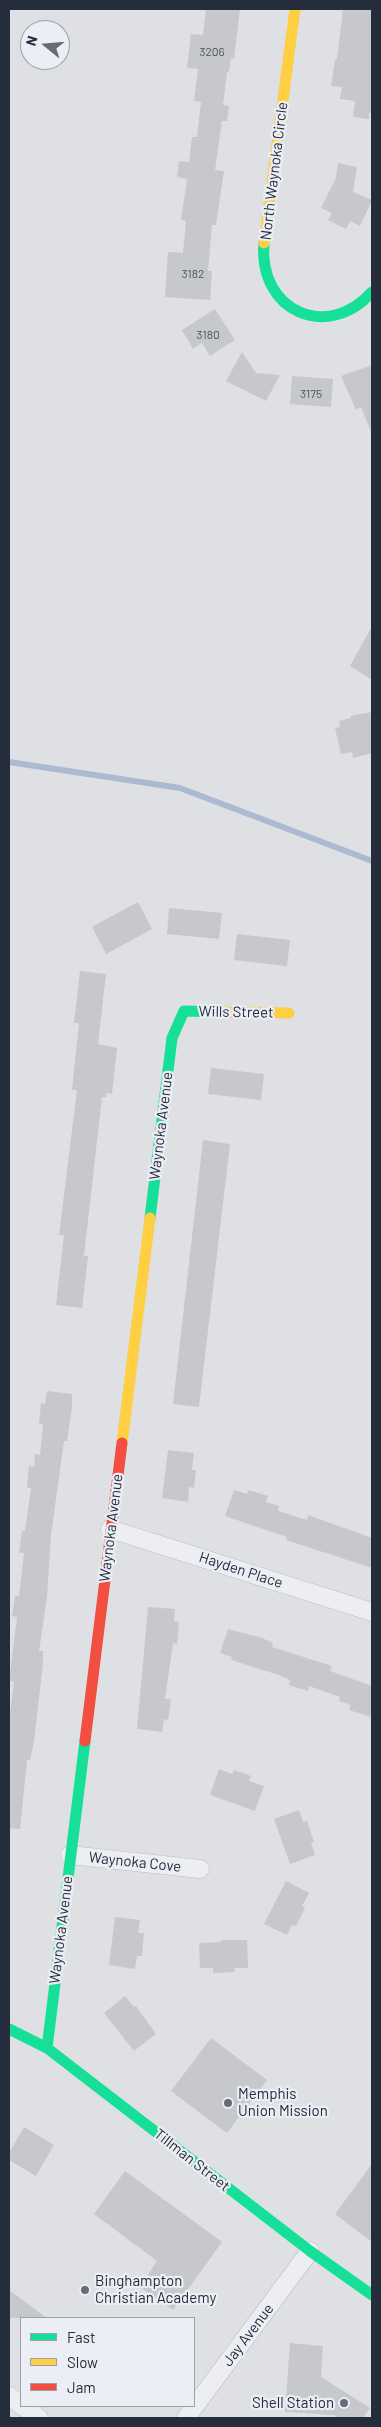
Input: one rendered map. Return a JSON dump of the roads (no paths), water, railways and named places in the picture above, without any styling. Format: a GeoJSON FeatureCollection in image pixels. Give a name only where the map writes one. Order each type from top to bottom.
{"type":"FeatureCollection","features":[{"type":"Feature","properties":{"kind":"street","name":"North Waynoka Circle"},"geometry":{"type":"LineString","coordinates":[[294,9],[264,258],[268,284],[274,293],[293,309],[306,314],[320,316],[342,314],[362,303],[372,292]]}},
{"type":"Feature","properties":{"kind":"street","name":"Wills Street"},"geometry":{"type":"LineString","coordinates":[[184,1012],[288,1013]]}},
{"type":"Feature","properties":{"kind":"street","name":"Waynoka Avenue"},"geometry":{"type":"LineString","coordinates":[[47,2048],[172,1038],[184,1012]]}},
{"type":"Feature","properties":{"kind":"street","name":"Hayden Place"},"geometry":{"type":"LineString","coordinates":[[110,1529],[372,1612]]}},
{"type":"Feature","properties":{"kind":"street","name":"Waynoka Cove"},"geometry":{"type":"LineString","coordinates":[[70,1855],[200,1869]]}},
{"type":"Feature","properties":{"kind":"street","name":"Tillman Street"},"geometry":{"type":"LineString","coordinates":[[9,2029],[47,2048],[310,2251],[372,2295]]}},
{"type":"Feature","properties":{"kind":"street","name":"Jay Avenue"},"geometry":{"type":"LineString","coordinates":[[195,2406],[310,2251]]}},
{"type":"Feature","properties":{"kind":"street"},"geometry":{"type":"LineString","coordinates":[[9,2396],[20,2404]]}},
{"type":"Feature","properties":{"kind":"street"},"geometry":{"type":"LineString","coordinates":[[25,2407],[40,2418]]}},
{"type":"Feature","properties":{"kind":"street","name":"Jay Avenue"},"geometry":{"type":"LineString","coordinates":[[186,2418],[194,2407]]}},
{"type":"Feature","properties":{"kind":"waterway"},"geometry":{"type":"LineString","coordinates":[[9,762],[180,788],[372,861]]}},
{"type":"Feature","properties":{"kind":"place","name":"Memphis Union Mission"},"geometry":{"type":"Point","coordinates":[228,2103]}},
{"type":"Feature","properties":{"kind":"place","name":"Binghampton Christian Academy"},"geometry":{"type":"Point","coordinates":[85,2290]}},
{"type":"Feature","properties":{"kind":"place","name":"Shell Station"},"geometry":{"type":"Point","coordinates":[344,2403]}}]}
